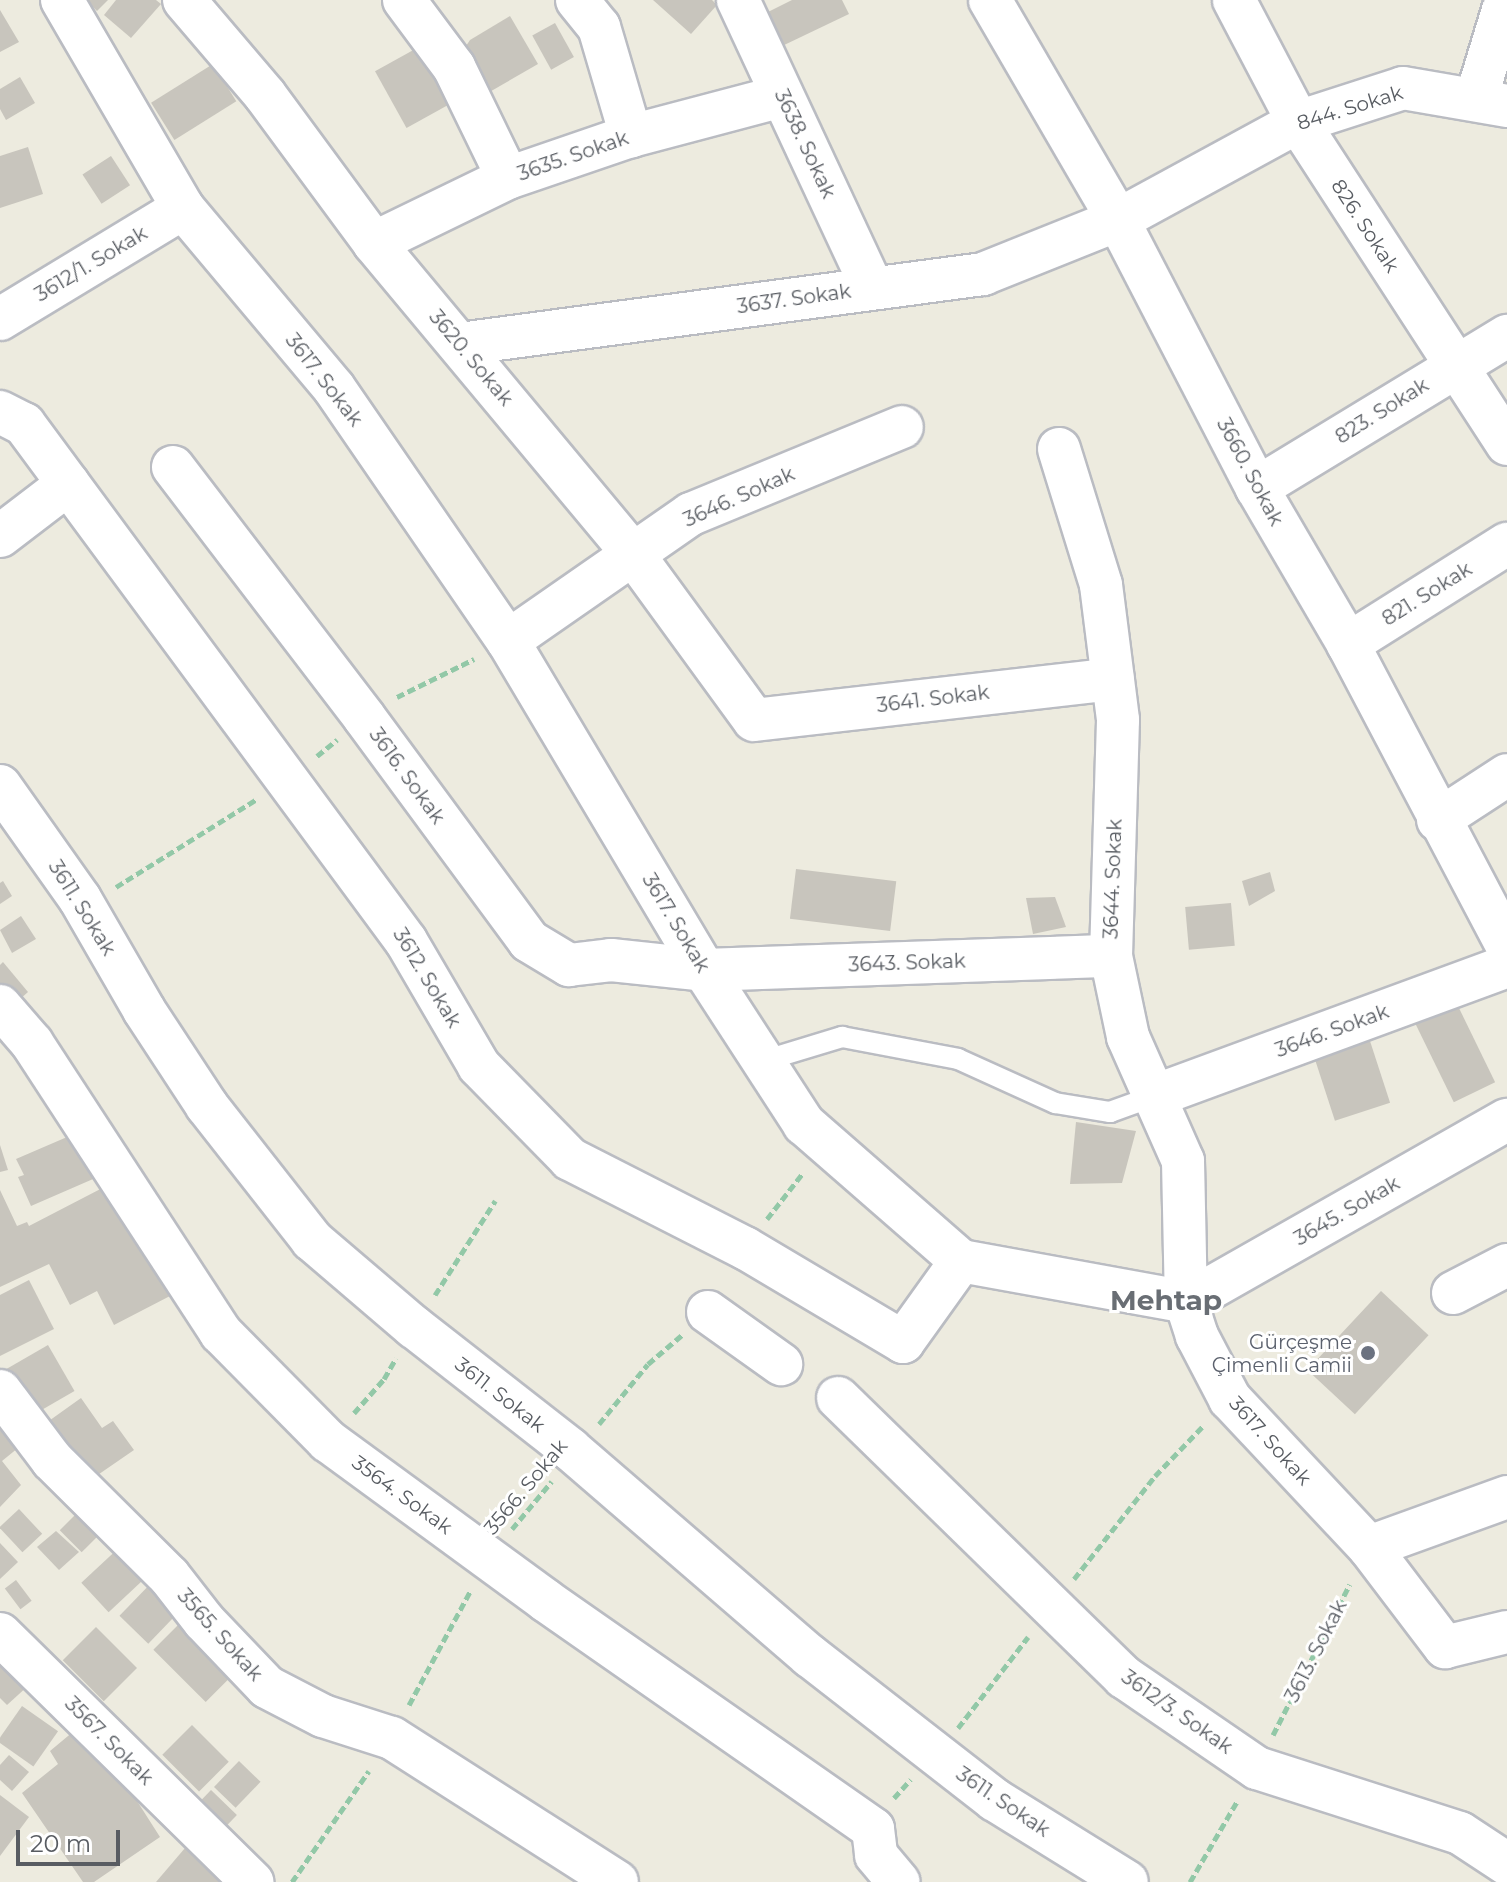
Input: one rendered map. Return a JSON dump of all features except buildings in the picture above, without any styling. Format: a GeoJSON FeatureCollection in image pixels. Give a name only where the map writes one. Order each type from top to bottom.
{"type":"FeatureCollection","features":[{"type":"Feature","properties":{"kind":"street","name":"3617. Sokak"},"geometry":{"type":"LineString","coordinates":[[62,0],[183,208],[334,388],[508,641],[704,970],[804,1124],[961,1261]]}},
{"type":"Feature","properties":{"kind":"street","name":"3620. Sokak"},"geometry":{"type":"LineString","coordinates":[[184,0],[265,95],[374,243],[633,554],[754,720]]}},
{"type":"Feature","properties":{"kind":"street"},"geometry":{"type":"LineString","coordinates":[[404,0],[454,67],[508,178]]}},
{"type":"Feature","properties":{"kind":"street"},"geometry":{"type":"LineString","coordinates":[[577,0],[599,27],[631,136]]}},
{"type":"Feature","properties":{"kind":"street","name":"3638. Sokak"},"geometry":{"type":"LineString","coordinates":[[738,0],[872,288]]}},
{"type":"Feature","properties":{"kind":"street","name":"3660. Sokak"},"geometry":{"type":"LineString","coordinates":[[990,0],[1118,220],[1257,488],[1348,644],[1507,946]]}},
{"type":"Feature","properties":{"kind":"street","name":"826. Sokak"},"geometry":{"type":"LineString","coordinates":[[1234,0],[1298,122],[1507,444]]}},
{"type":"Feature","properties":{"kind":"street"},"geometry":{"type":"LineString","coordinates":[[1491,102],[1503,10]]}},
{"type":"Feature","properties":{"kind":"street","name":"844. Sokak"},"geometry":{"type":"LineString","coordinates":[[1118,220],[1298,122],[1403,88],[1491,102]]}},
{"type":"Feature","properties":{"kind":"street","name":"3635. Sokak"},"geometry":{"type":"LineString","coordinates":[[374,243],[508,178],[631,136],[782,96]]}},
{"type":"Feature","properties":{"kind":"street","name":"3612/1. Sokak"},"geometry":{"type":"LineString","coordinates":[[0,319],[183,208]]}},
{"type":"Feature","properties":{"kind":"street","name":"3637. Sokak"},"geometry":{"type":"LineString","coordinates":[[460,344],[983,274],[1118,220]]}},
{"type":"Feature","properties":{"kind":"street","name":"823. Sokak"},"geometry":{"type":"LineString","coordinates":[[1257,488],[1507,336]]}},
{"type":"Feature","properties":{"kind":"street","name":"3612. Sokak"},"geometry":{"type":"LineString","coordinates":[[0,412],[24,424],[406,941],[479,1066],[570,1159],[745,1248],[903,1342],[961,1261]]}},
{"type":"Feature","properties":{"kind":"street","name":"3646. Sokak"},"geometry":{"type":"LineString","coordinates":[[508,641],[691,514],[902,427]]}},
{"type":"Feature","properties":{"kind":"street","name":"3644. Sokak"},"geometry":{"type":"LineString","coordinates":[[1059,449],[1101,585],[1118,720],[1111,956],[1128,1037],[1157,1095],[1183,1161],[1186,1302]]}},
{"type":"Feature","properties":{"kind":"street","name":"3616. Sokak"},"geometry":{"type":"LineString","coordinates":[[173,467],[364,717],[529,941],[569,965],[611,960],[704,970]]}},
{"type":"Feature","properties":{"kind":"street"},"geometry":{"type":"LineString","coordinates":[[0,536],[68,484]]}},
{"type":"Feature","properties":{"kind":"street","name":"821. Sokak"},"geometry":{"type":"LineString","coordinates":[[1348,644],[1507,544]]}},
{"type":"Feature","properties":{"kind":"street","name":"3641. Sokak"},"geometry":{"type":"LineString","coordinates":[[754,720],[1113,679]]}},
{"type":"Feature","properties":{"kind":"street"},"geometry":{"type":"LineString","coordinates":[[1438,820],[1507,775]]}},
{"type":"Feature","properties":{"kind":"street","name":"3611. Sokak"},"geometry":{"type":"LineString","coordinates":[[0,786],[80,899],[144,1010],[207,1106],[312,1240],[414,1327],[575,1454],[810,1656],[995,1800],[1127,1882]]}},
{"type":"Feature","properties":{"kind":"street","name":"3643. Sokak"},"geometry":{"type":"LineString","coordinates":[[704,970],[1111,956]]}},
{"type":"Feature","properties":{"kind":"street","name":"3646. Sokak"},"geometry":{"type":"LineString","coordinates":[[1157,1095],[1507,966]]}},
{"type":"Feature","properties":{"kind":"street","name":"3564. Sokak"},"geometry":{"type":"LineString","coordinates":[[0,1006],[41,1056],[221,1333],[328,1441],[488,1558],[873,1829],[876,1855],[899,1882]]}},
{"type":"Feature","properties":{"kind":"street","name":"3645. Sokak"},"geometry":{"type":"LineString","coordinates":[[1186,1302],[1507,1120]]}},
{"type":"Feature","properties":{"kind":"street"},"geometry":{"type":"LineString","coordinates":[[961,1261],[1186,1302]]}},
{"type":"Feature","properties":{"kind":"street"},"geometry":{"type":"LineString","coordinates":[[1453,1293],[1507,1265]]}},
{"type":"Feature","properties":{"kind":"street","name":"3617. Sokak"},"geometry":{"type":"LineString","coordinates":[[1186,1302],[1197,1336],[1230,1399],[1369,1547],[1445,1647],[1507,1632]]}},
{"type":"Feature","properties":{"kind":"street"},"geometry":{"type":"LineString","coordinates":[[708,1312],[781,1364]]}},
{"type":"Feature","properties":{"kind":"street","name":"3565. Sokak"},"geometry":{"type":"LineString","coordinates":[[0,1391],[52,1460],[169,1576],[267,1687],[323,1716],[392,1738],[617,1882]]}},
{"type":"Feature","properties":{"kind":"street","name":"3612/3. Sokak"},"geometry":{"type":"LineString","coordinates":[[838,1398],[1124,1677],[1257,1768],[1460,1833],[1507,1864]]}},
{"type":"Feature","properties":{"kind":"street"},"geometry":{"type":"LineString","coordinates":[[1369,1547],[1507,1497]]}},
{"type":"Feature","properties":{"kind":"street","name":"3567. Sokak"},"geometry":{"type":"LineString","coordinates":[[0,1634],[252,1882]]}},
{"type":"Feature","properties":{"kind":"lane"},"geometry":{"type":"LineString","coordinates":[[763,1061],[842,1037],[958,1059],[1055,1103],[1110,1112],[1157,1095]]}},
{"type":"Feature","properties":{"kind":"path"},"geometry":{"type":"LineString","coordinates":[[745,1248],[826,1143]]}},
{"type":"Feature","properties":{"kind":"path","name":"3566. Sokak"},"geometry":{"type":"LineString","coordinates":[[292,1882],[392,1738],[488,1558],[648,1364],[708,1312]]}},
{"type":"Feature","properties":{"kind":"path","name":"3613. Sokak"},"geometry":{"type":"LineString","coordinates":[[1190,1882],[1257,1768],[1369,1547]]}},
{"type":"Feature","properties":{"kind":"place","name":"Gürçeşme Çimenli Camii"},"geometry":{"type":"Point","coordinates":[1368,1353]}},
{"type":"Feature","properties":{"kind":"district","name":"Mehtap"},"geometry":{"type":"Point","coordinates":[1166,1300]}}]}
